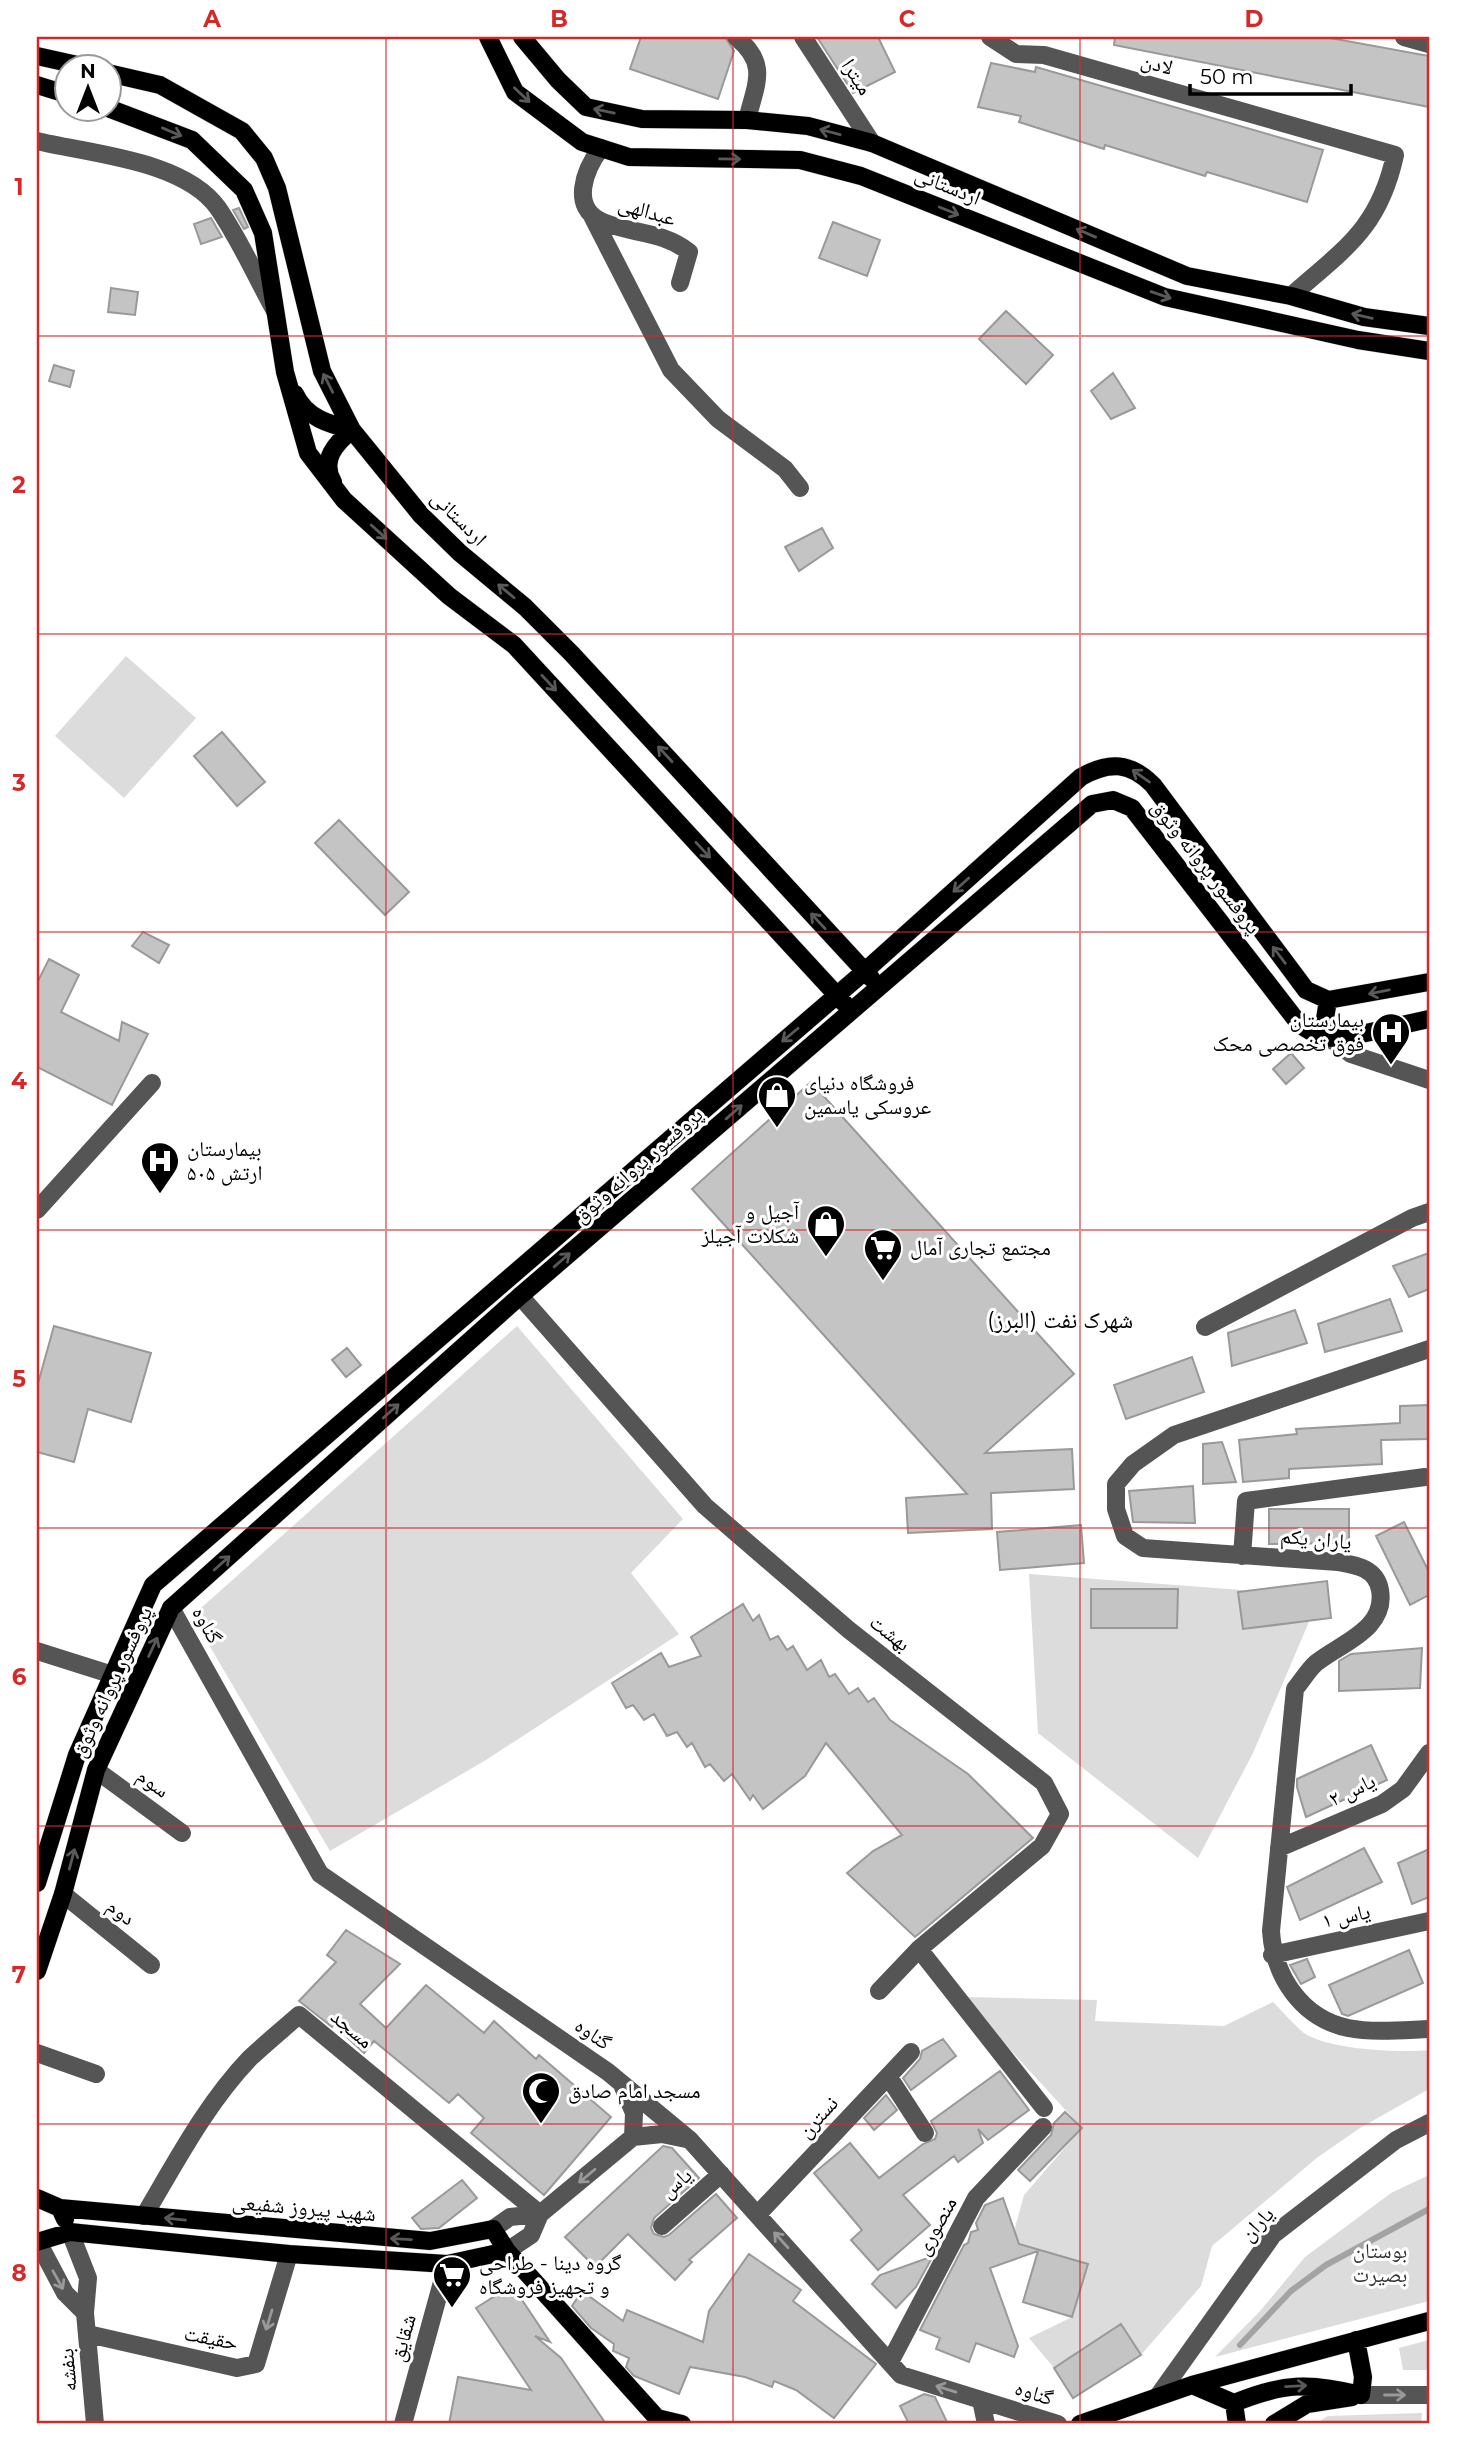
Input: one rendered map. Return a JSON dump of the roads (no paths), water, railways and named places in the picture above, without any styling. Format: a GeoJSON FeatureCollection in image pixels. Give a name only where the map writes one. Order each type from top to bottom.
{"type":"FeatureCollection","features":[{"type":"Feature","properties":{"kind":"main road","name":"اردستانی"},"geometry":{"type":"LineString","coordinates":[[488,37],[515,92],[582,142],[629,157],[800,160],[861,176],[1166,297],[1266,321],[1429,351]]}},
{"type":"Feature","properties":{"kind":"main road","name":"اردستانی"},"geometry":{"type":"LineString","coordinates":[[522,37],[558,80],[586,107],[642,118],[747,120],[808,126],[872,143],[1187,276],[1291,296],[1364,317],[1429,326]]}},
{"type":"Feature","properties":{"kind":"main road","name":"اردستانی"},"geometry":{"type":"LineString","coordinates":[[122,76],[160,85],[242,131],[264,158],[277,188],[322,371],[352,430],[421,515],[460,553],[526,607],[572,654],[879,987]]}},
{"type":"Feature","properties":{"kind":"main road"},"geometry":{"type":"LineString","coordinates":[[122,113],[192,140],[244,190],[263,233],[285,372],[308,453],[344,500],[449,596],[514,645],[851,1011]]}},
{"type":"Feature","properties":{"kind":"main road"},"geometry":{"type":"LineString","coordinates":[[1266,321],[1291,296]]}},
{"type":"Feature","properties":{"kind":"main road"},"geometry":{"type":"LineString","coordinates":[[285,372],[299,404],[324,423],[352,430]]}},
{"type":"Feature","properties":{"kind":"main road"},"geometry":{"type":"LineString","coordinates":[[344,500],[328,474],[328,457],[339,440],[352,430]]}},
{"type":"Feature","properties":{"kind":"main road","name":"پروفسور پروانه وثوق"},"geometry":{"type":"LineString","coordinates":[[37,1884],[75,1761],[153,1586],[505,1278],[837,995],[1081,777],[1099,766],[1120,765],[1140,772],[1153,785],[1306,990],[1328,1000]]}},
{"type":"Feature","properties":{"kind":"main road","name":"پروفسور پروانه وثوق"},"geometry":{"type":"LineString","coordinates":[[37,1971],[63,1895],[96,1770],[171,1608],[520,1296],[1092,804],[1113,800],[1132,808],[1300,1025],[1325,1037]]}},
{"type":"Feature","properties":{"kind":"main road"},"geometry":{"type":"LineString","coordinates":[[1429,982],[1328,1000],[1325,1037],[1348,1037],[1429,1019]]}},
{"type":"Feature","properties":{"kind":"main road"},"geometry":{"type":"LineString","coordinates":[[505,1278],[520,1296]]}},
{"type":"Feature","properties":{"kind":"main road"},"geometry":{"type":"LineString","coordinates":[[153,1586],[171,1608]]}},
{"type":"Feature","properties":{"kind":"main road"},"geometry":{"type":"LineString","coordinates":[[113,1675],[136,1684]]}},
{"type":"Feature","properties":{"kind":"main road"},"geometry":{"type":"LineString","coordinates":[[75,1761],[96,1770]]}},
{"type":"Feature","properties":{"kind":"main road"},"geometry":{"type":"LineString","coordinates":[[37,1884],[63,1895]]}},
{"type":"Feature","properties":{"kind":"main road","name":"شهید پیروز شفیعی"},"geometry":{"type":"LineString","coordinates":[[37,2198],[60,2208],[430,2241],[493,2229]]}},
{"type":"Feature","properties":{"kind":"main road"},"geometry":{"type":"LineString","coordinates":[[60,2208],[70,2232]]}},
{"type":"Feature","properties":{"kind":"main road"},"geometry":{"type":"LineString","coordinates":[[493,2229],[507,2251],[656,2421],[682,2424]]}},
{"type":"Feature","properties":{"kind":"main road"},"geometry":{"type":"LineString","coordinates":[[289,2254],[295,2231]]}},
{"type":"Feature","properties":{"kind":"main road","name":"شهید پیروز شفیعی"},"geometry":{"type":"LineString","coordinates":[[37,2242],[70,2232],[289,2254],[447,2264],[507,2251]]}},
{"type":"Feature","properties":{"kind":"main road"},"geometry":{"type":"LineString","coordinates":[[447,2264],[449,2239]]}},
{"type":"Feature","properties":{"kind":"main road"},"geometry":{"type":"LineString","coordinates":[[1080,2424],[1192,2385],[1429,2321]]}},
{"type":"Feature","properties":{"kind":"main road"},"geometry":{"type":"LineString","coordinates":[[1356,2340],[1363,2377],[1361,2395]]}},
{"type":"Feature","properties":{"kind":"main road"},"geometry":{"type":"LineString","coordinates":[[1237,2424],[1234,2403],[1244,2371]]}},
{"type":"Feature","properties":{"kind":"main road"},"geometry":{"type":"LineString","coordinates":[[1192,2385],[1234,2403],[1269,2388],[1304,2385],[1361,2395]]}},
{"type":"Feature","properties":{"kind":"main road"},"geometry":{"type":"LineString","coordinates":[[1275,2424],[1307,2404],[1361,2395]]}},
{"type":"Feature","properties":{"kind":"street"},"geometry":{"type":"LineString","coordinates":[[736,37],[755,56],[759,69],[747,120]]}},
{"type":"Feature","properties":{"kind":"street","name":"میترا"},"geometry":{"type":"LineString","coordinates":[[803,37],[872,143]]}},
{"type":"Feature","properties":{"kind":"street","name":"لادن"},"geometry":{"type":"LineString","coordinates":[[990,37],[1016,54],[1044,55],[1395,155],[1387,190],[1362,233],[1291,296]]}},
{"type":"Feature","properties":{"kind":"street"},"geometry":{"type":"LineString","coordinates":[[1037,37],[1044,55]]}},
{"type":"Feature","properties":{"kind":"street"},"geometry":{"type":"LineString","coordinates":[[1405,37],[1429,44]]}},
{"type":"Feature","properties":{"kind":"street"},"geometry":{"type":"LineString","coordinates":[[37,141],[125,160],[184,178],[217,206],[276,314]]}},
{"type":"Feature","properties":{"kind":"street","name":"عبدالهی"},"geometry":{"type":"LineString","coordinates":[[601,148],[592,160],[583,186],[583,201],[591,214],[602,222],[676,242],[689,252],[680,283]]}},
{"type":"Feature","properties":{"kind":"street"},"geometry":{"type":"LineString","coordinates":[[591,214],[671,370],[718,419],[785,469],[800,488]]}},
{"type":"Feature","properties":{"kind":"street"},"geometry":{"type":"LineString","coordinates":[[1325,1037],[1351,1054],[1429,1080]]}},
{"type":"Feature","properties":{"kind":"street"},"geometry":{"type":"LineString","coordinates":[[37,1210],[152,1083]]}},
{"type":"Feature","properties":{"kind":"street"},"geometry":{"type":"LineString","coordinates":[[1205,1326],[1412,1217],[1429,1212]]}},
{"type":"Feature","properties":{"kind":"street","name":"بهشت"},"geometry":{"type":"LineString","coordinates":[[520,1296],[705,1506],[849,1630],[1044,1783],[1060,1814],[1042,1846],[919,1949],[878,1991]]}},
{"type":"Feature","properties":{"kind":"street","name":"یاران یکم"},"geometry":{"type":"LineString","coordinates":[[1429,1349],[1174,1435],[1133,1464],[1116,1484],[1116,1509],[1125,1536],[1143,1548],[1338,1562],[1365,1567],[1379,1584],[1382,1602],[1371,1625],[1315,1664],[1295,1689],[1271,1931],[1272,1955],[1282,1979],[1309,2012],[1348,2028],[1429,2029]]}},
{"type":"Feature","properties":{"kind":"street"},"geometry":{"type":"LineString","coordinates":[[1242,1556],[1247,1501],[1425,1478]]}},
{"type":"Feature","properties":{"kind":"street","name":"گناوه"},"geometry":{"type":"LineString","coordinates":[[171,1608],[320,1874],[621,2083],[690,2140],[901,2375],[1058,2424]]}},
{"type":"Feature","properties":{"kind":"street"},"geometry":{"type":"LineString","coordinates":[[37,1651],[113,1675]]}},
{"type":"Feature","properties":{"kind":"street","name":"یاس ۲"},"geometry":{"type":"LineString","coordinates":[[1279,1848],[1382,1804],[1404,1789],[1429,1753]]}},
{"type":"Feature","properties":{"kind":"street","name":"سوم"},"geometry":{"type":"LineString","coordinates":[[96,1770],[182,1833]]}},
{"type":"Feature","properties":{"kind":"street","name":"دوم"},"geometry":{"type":"LineString","coordinates":[[63,1895],[151,1965]]}},
{"type":"Feature","properties":{"kind":"street","name":"یاس ۱"},"geometry":{"type":"LineString","coordinates":[[1272,1955],[1429,1921]]}},
{"type":"Feature","properties":{"kind":"street"},"geometry":{"type":"LineString","coordinates":[[919,1949],[1044,2108]]}},
{"type":"Feature","properties":{"kind":"street","name":"مسجد"},"geometry":{"type":"LineString","coordinates":[[144,2216],[202,2119],[225,2088],[250,2059],[299,2015],[540,2214]]}},
{"type":"Feature","properties":{"kind":"street","name":"نسترن"},"geometry":{"type":"LineString","coordinates":[[758,2214],[911,2052]]}},
{"type":"Feature","properties":{"kind":"street"},"geometry":{"type":"LineString","coordinates":[[37,2053],[96,2074]]}},
{"type":"Feature","properties":{"kind":"street"},"geometry":{"type":"LineString","coordinates":[[888,2076],[925,2133]]}},
{"type":"Feature","properties":{"kind":"street"},"geometry":{"type":"LineString","coordinates":[[621,2083],[634,2113],[633,2137],[662,2134],[690,2140]]}},
{"type":"Feature","properties":{"kind":"street","name":"یاران"},"geometry":{"type":"LineString","coordinates":[[1158,2396],[1273,2235],[1396,2140],[1429,2123]]}},
{"type":"Feature","properties":{"kind":"street","name":"منصوری"},"geometry":{"type":"LineString","coordinates":[[890,2362],[976,2199],[1043,2127]]}},
{"type":"Feature","properties":{"kind":"street","name":"شهید پیروز شفیعی"},"geometry":{"type":"LineString","coordinates":[[507,2251],[531,2235],[540,2214],[633,2137]]}},
{"type":"Feature","properties":{"kind":"street","name":"یاس"},"geometry":{"type":"LineString","coordinates":[[662,2226],[721,2174]]}},
{"type":"Feature","properties":{"kind":"street","name":"شهید پیروز شفیعی"},"geometry":{"type":"LineString","coordinates":[[493,2229],[510,2217],[540,2214]]}},
{"type":"Feature","properties":{"kind":"street"},"geometry":{"type":"LineString","coordinates":[[70,2232],[88,2278],[85,2312]]}},
{"type":"Feature","properties":{"kind":"street"},"geometry":{"type":"LineString","coordinates":[[37,2242],[65,2292],[85,2312]]}},
{"type":"Feature","properties":{"kind":"street","name":"حقیقت"},"geometry":{"type":"LineString","coordinates":[[88,2334],[237,2368],[256,2364],[289,2254]]}},
{"type":"Feature","properties":{"kind":"street","name":"شقایق"},"geometry":{"type":"LineString","coordinates":[[403,2424],[447,2264]]}},
{"type":"Feature","properties":{"kind":"street","name":"بنفشه"},"geometry":{"type":"LineString","coordinates":[[85,2312],[95,2424]]}},
{"type":"Feature","properties":{"kind":"street"},"geometry":{"type":"LineString","coordinates":[[1361,2395],[1429,2396]]}},
{"type":"Feature","properties":{"kind":"street"},"geometry":{"type":"LineString","coordinates":[[981,2400],[986,2424]]}},
{"type":"Feature","properties":{"kind":"waterway"},"geometry":{"type":"LineString","coordinates":[[1240,2345],[1291,2291],[1326,2265],[1429,2209]]}},
{"type":"Feature","properties":{"kind":"place","name":"بیمارستان فوق تخصصی محک"},"geometry":{"type":"Point","coordinates":[1391,1066]}},
{"type":"Feature","properties":{"kind":"place","name":"فروشگاه دنیای عروسکی یاسمین"},"geometry":{"type":"Point","coordinates":[777,1129]}},
{"type":"Feature","properties":{"kind":"place","name":"بیمارستان ۵۰۵ ارتش"},"geometry":{"type":"Point","coordinates":[160,1195]}},
{"type":"Feature","properties":{"kind":"place","name":"آجیل و شکلات آجیلز"},"geometry":{"type":"Point","coordinates":[826,1258]}},
{"type":"Feature","properties":{"kind":"place","name":"مجتمع تجاری آمال"},"geometry":{"type":"Point","coordinates":[883,1282]}},
{"type":"Feature","properties":{"kind":"place","name":"مسجد امام صادق"},"geometry":{"type":"Point","coordinates":[541,2125]}},
{"type":"Feature","properties":{"kind":"place","name":"گروه دینا - طراحی و تجهیز فروشگاه"},"geometry":{"type":"Point","coordinates":[452,2309]}},
{"type":"Feature","properties":{"kind":"district","name":"شهرک نفت (البرز)"},"geometry":{"type":"Point","coordinates":[1060,1320]}},
{"type":"Feature","properties":{"kind":"park label","name":"بوستان بصیرت"},"geometry":{"type":"Point","coordinates":[1380,2263]}}]}
